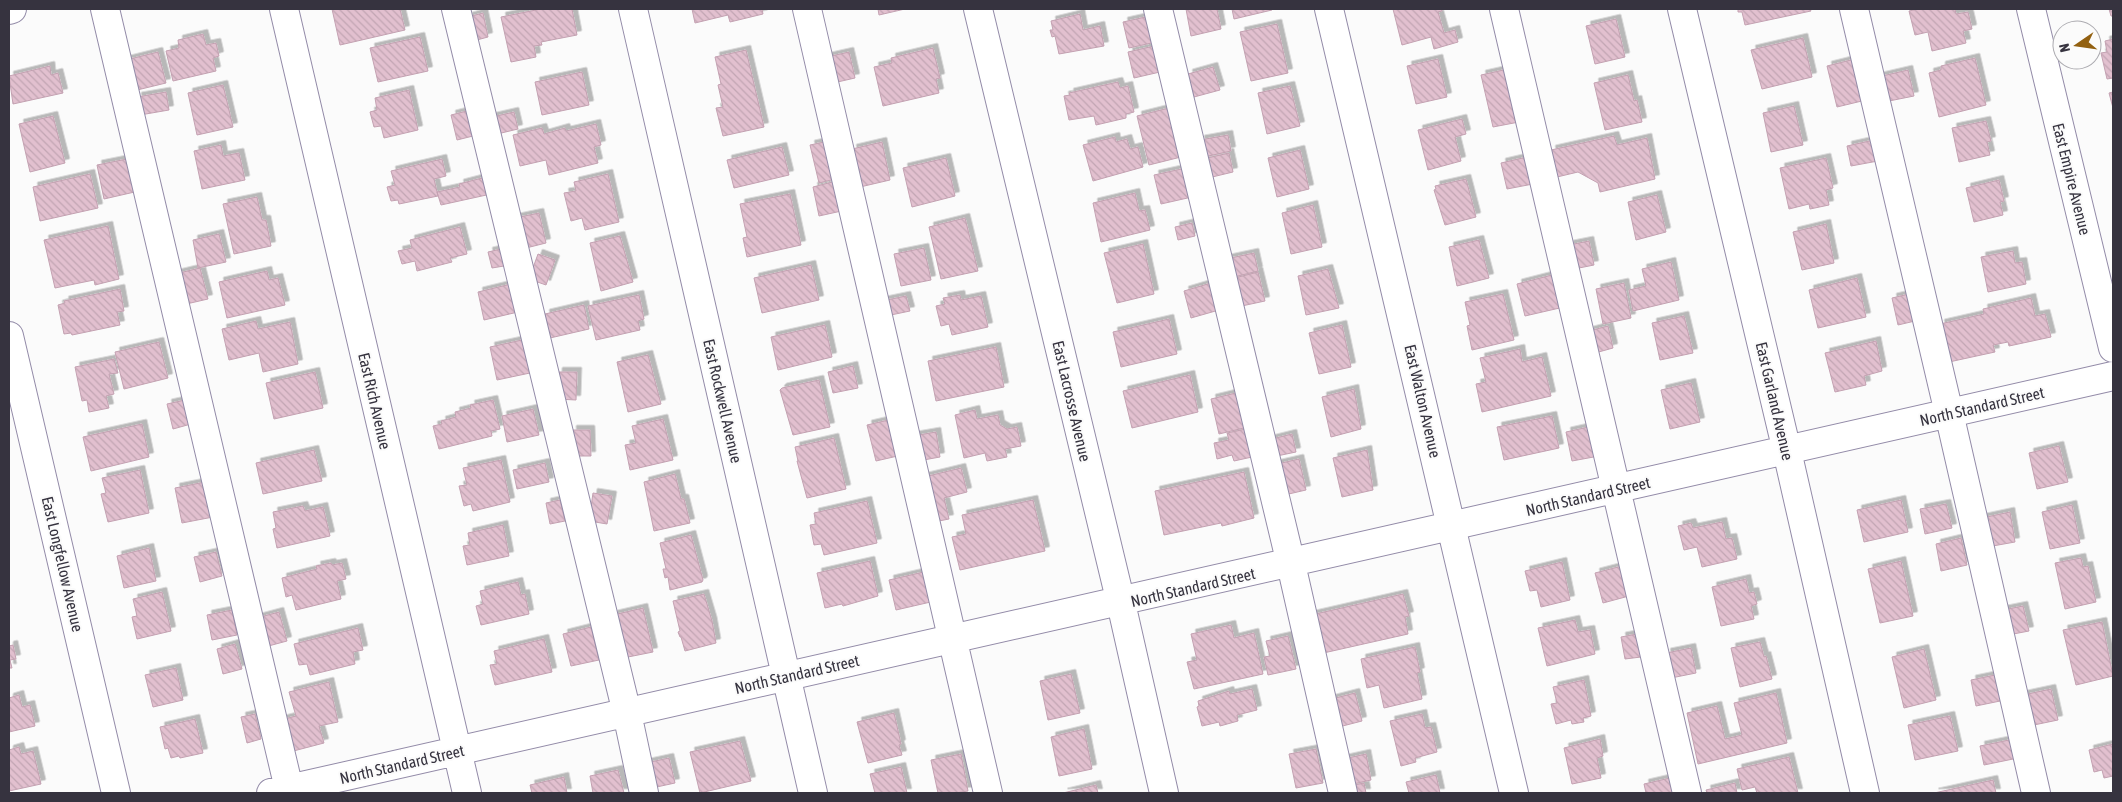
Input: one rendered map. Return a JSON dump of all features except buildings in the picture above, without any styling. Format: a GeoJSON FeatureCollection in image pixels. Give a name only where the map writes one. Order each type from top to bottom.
{"type":"FeatureCollection","features":[{"type":"Feature","properties":{"kind":"street"},"geometry":{"type":"LineString","coordinates":[[105,9],[283,792]]}},
{"type":"Feature","properties":{"kind":"street","name":"East Rich Avenue"},"geometry":{"type":"LineString","coordinates":[[284,9],[466,793]]}},
{"type":"Feature","properties":{"kind":"street"},"geometry":{"type":"LineString","coordinates":[[456,9],[627,713],[644,793]]}},
{"type":"Feature","properties":{"kind":"street","name":"East Rockwell Avenue"},"geometry":{"type":"LineString","coordinates":[[633,9],[813,793]]}},
{"type":"Feature","properties":{"kind":"street"},"geometry":{"type":"LineString","coordinates":[[807,9],[988,793]]}},
{"type":"Feature","properties":{"kind":"street","name":"East Lacrosse Avenue"},"geometry":{"type":"LineString","coordinates":[[978,9],[1121,603],[1164,793]]}},
{"type":"Feature","properties":{"kind":"street"},"geometry":{"type":"LineString","coordinates":[[1158,9],[1291,564],[1343,793]]}},
{"type":"Feature","properties":{"kind":"street","name":"East Walton Avenue"},"geometry":{"type":"LineString","coordinates":[[1329,9],[1453,527],[1514,793]]}},
{"type":"Feature","properties":{"kind":"street"},"geometry":{"type":"LineString","coordinates":[[1504,9],[1687,793]]}},
{"type":"Feature","properties":{"kind":"street","name":"East Garland Avenue"},"geometry":{"type":"LineString","coordinates":[[1682,9],[1787,451],[1865,793]]}},
{"type":"Feature","properties":{"kind":"street"},"geometry":{"type":"LineString","coordinates":[[1854,9],[1950,413],[2036,793]]}},
{"type":"Feature","properties":{"kind":"street","name":"East Empire Avenue"},"geometry":{"type":"LineString","coordinates":[[2031,9],[2113,348]]}},
{"type":"Feature","properties":{"kind":"street","name":"East Longfellow Avenue"},"geometry":{"type":"LineString","coordinates":[[9,336],[116,793]]}},
{"type":"Feature","properties":{"kind":"street","name":"North Standard Street"},"geometry":{"type":"LineString","coordinates":[[283,792],[786,676],[1121,603],[2113,376]]}}]}
